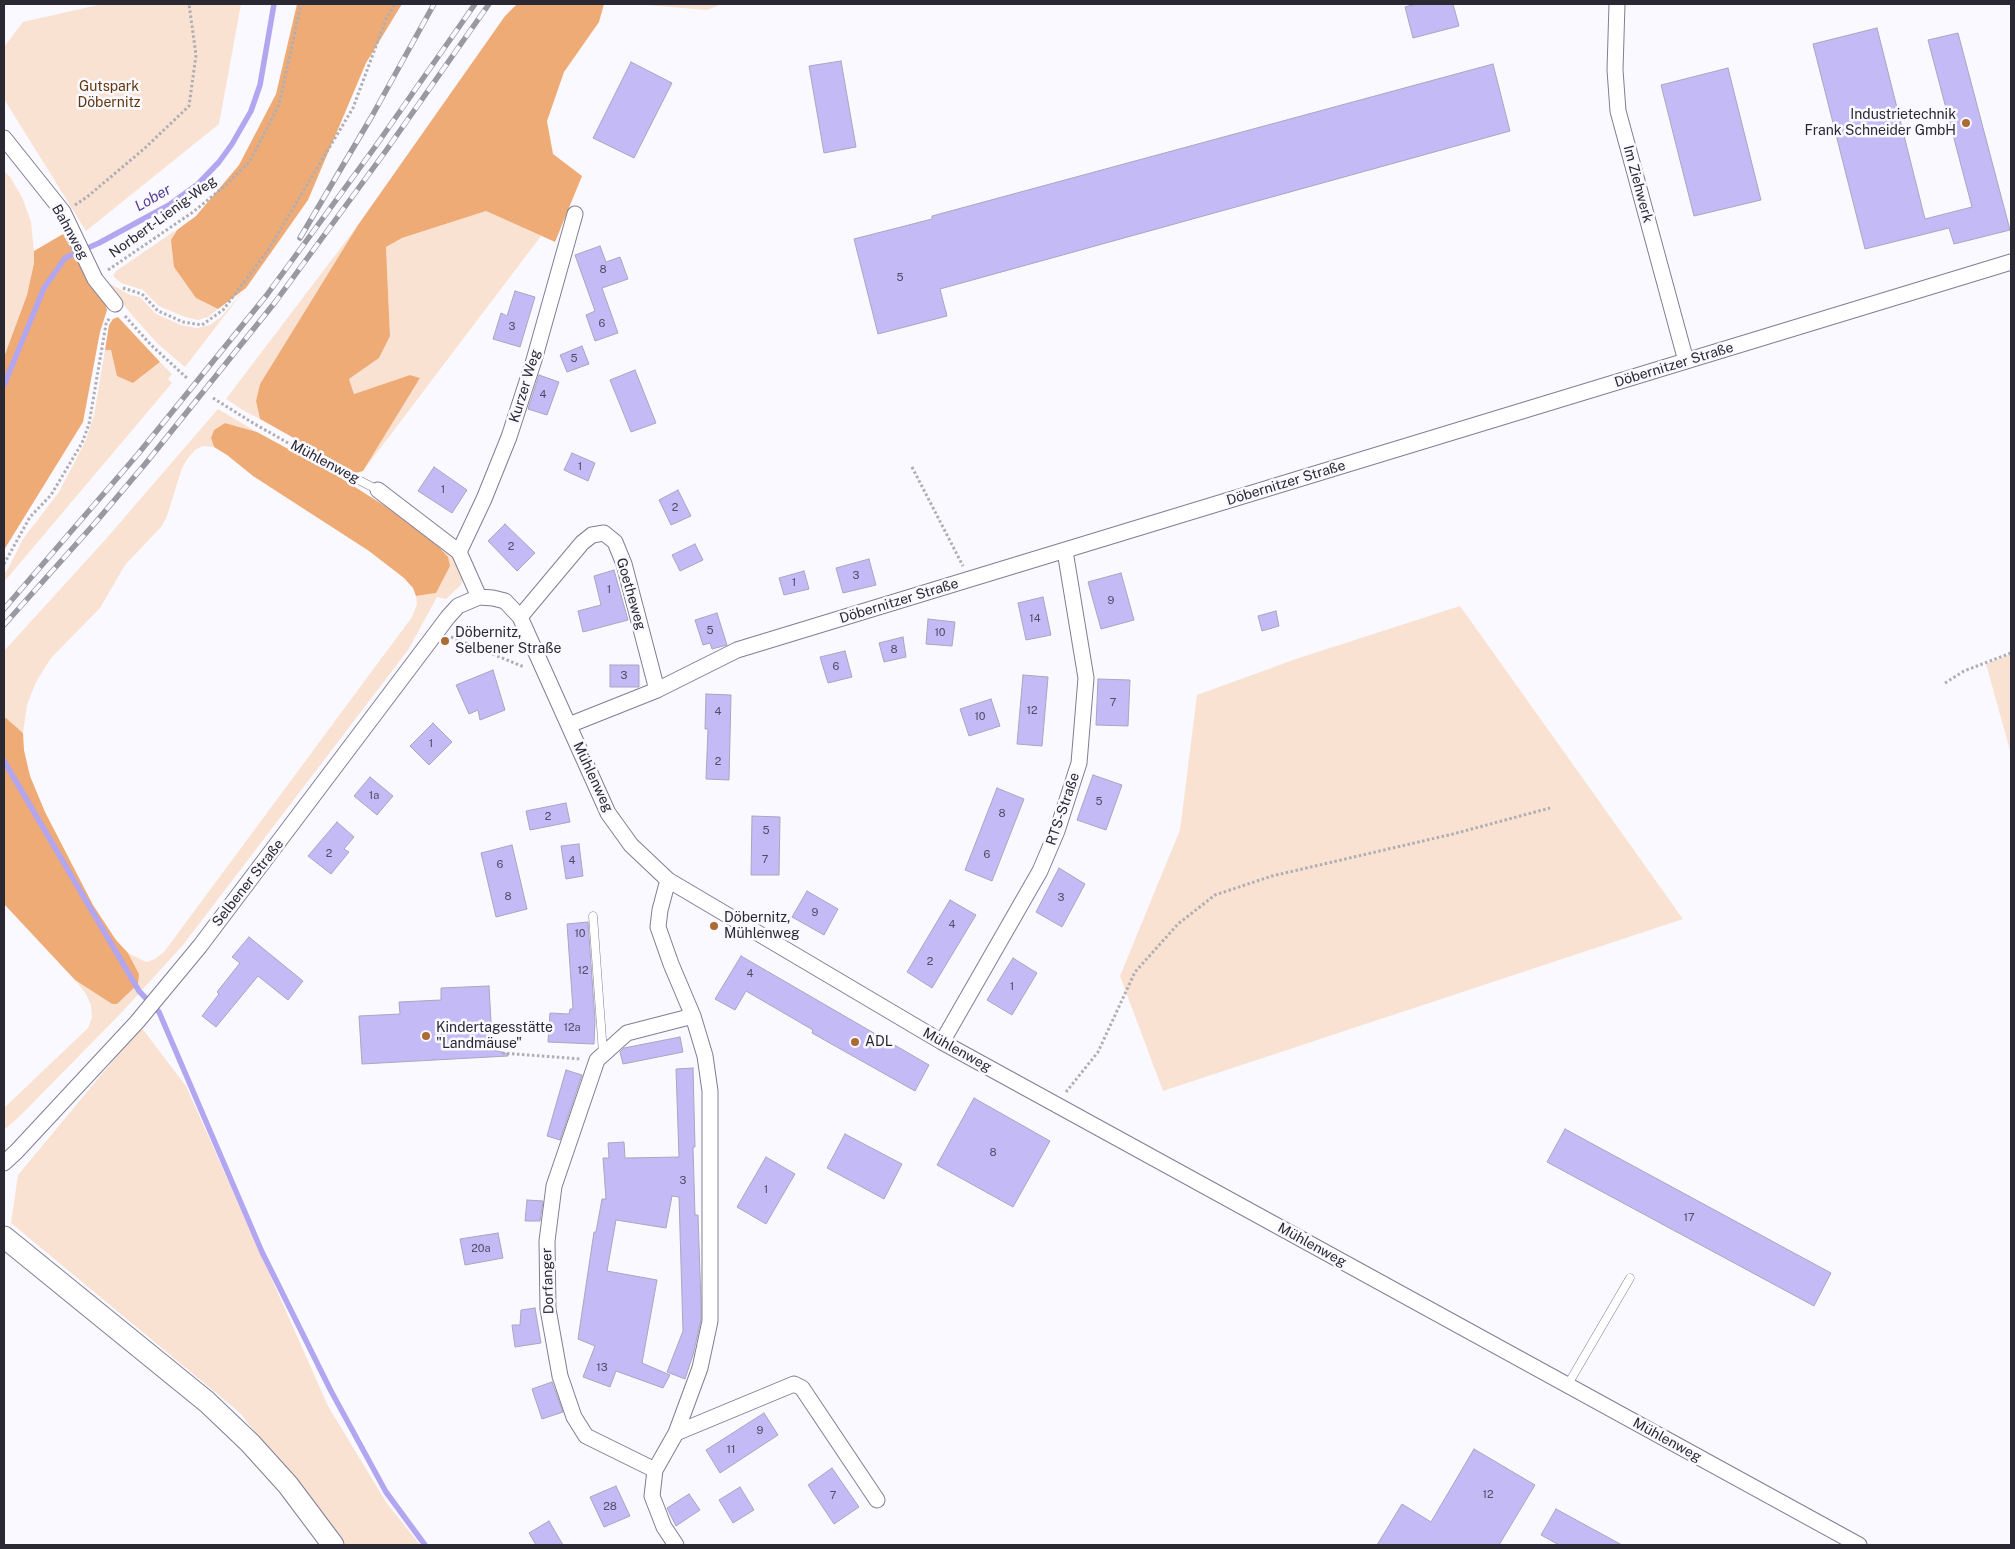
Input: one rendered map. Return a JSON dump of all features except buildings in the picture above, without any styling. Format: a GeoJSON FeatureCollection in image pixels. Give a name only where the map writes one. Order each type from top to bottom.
{"type":"FeatureCollection","features":[{"type":"Feature","properties":{"kind":"main road"},"geometry":{"type":"LineString","coordinates":[[4,1237],[214,1408],[250,1443],[288,1486],[333,1545]]}},
{"type":"Feature","properties":{"kind":"street","name":"Im Ziehwerk"},"geometry":{"type":"LineString","coordinates":[[1617,4],[1615,70],[1618,111],[1686,361]]}},
{"type":"Feature","properties":{"kind":"street","name":"Bahnweg"},"geometry":{"type":"LineString","coordinates":[[4,138],[63,212],[94,276],[115,304]]}},
{"type":"Feature","properties":{"kind":"street","name":"Kurzer Weg"},"geometry":{"type":"LineString","coordinates":[[459,552],[484,499],[509,437],[534,360],[575,214]]}},
{"type":"Feature","properties":{"kind":"street","name":"Döbernitzer Straße"},"geometry":{"type":"LineString","coordinates":[[569,725],[657,690],[737,650],[2011,262]]}},
{"type":"Feature","properties":{"kind":"street","name":"Mühlenweg"},"geometry":{"type":"LineString","coordinates":[[378,490],[459,552],[479,597],[505,601],[520,617],[608,813],[630,845],[668,880],[942,1042],[1860,1545]]}},
{"type":"Feature","properties":{"kind":"street","name":"Goetheweg"},"geometry":{"type":"LineString","coordinates":[[520,617],[582,543],[592,535],[604,533],[615,542],[624,564],[657,690]]}},
{"type":"Feature","properties":{"kind":"street","name":"RTS-Straße"},"geometry":{"type":"LineString","coordinates":[[942,1042],[1040,871],[1057,831],[1079,763],[1086,678],[1065,551]]}},
{"type":"Feature","properties":{"kind":"street","name":"Selbener Straße"},"geometry":{"type":"LineString","coordinates":[[4,1163],[152,1003],[265,860],[458,606],[479,597]]}},
{"type":"Feature","properties":{"kind":"street"},"geometry":{"type":"LineString","coordinates":[[668,880],[660,910],[658,927],[693,1016],[705,1056],[710,1092],[710,1321],[700,1368],[676,1433],[655,1470],[652,1496],[664,1527],[676,1545]]}},
{"type":"Feature","properties":{"kind":"street"},"geometry":{"type":"LineString","coordinates":[[600,1056],[627,1033],[693,1016]]}},
{"type":"Feature","properties":{"kind":"street","name":"Dorfanger"},"geometry":{"type":"LineString","coordinates":[[600,1056],[554,1186],[547,1241],[548,1309],[560,1376],[574,1417],[586,1436],[655,1470]]}},
{"type":"Feature","properties":{"kind":"street"},"geometry":{"type":"LineString","coordinates":[[676,1433],[794,1384],[802,1388],[877,1500]]}},
{"type":"Feature","properties":{"kind":"lane","name":"Mühlenweg"},"geometry":{"type":"LineString","coordinates":[[314,457],[378,490]]}},
{"type":"Feature","properties":{"kind":"lane","name":"Dorfanger"},"geometry":{"type":"LineString","coordinates":[[593,916],[600,1056]]}},
{"type":"Feature","properties":{"kind":"lane"},"geometry":{"type":"LineString","coordinates":[[1567,1386],[1630,1278]]}},
{"type":"Feature","properties":{"kind":"path"},"geometry":{"type":"LineString","coordinates":[[63,212],[87,197],[145,148],[189,106],[196,55],[189,4]]}},
{"type":"Feature","properties":{"kind":"path","name":"Norbert-Lienig-Weg"},"geometry":{"type":"LineString","coordinates":[[94,276],[194,212],[226,185],[250,161],[279,105],[301,4]]}},
{"type":"Feature","properties":{"kind":"path"},"geometry":{"type":"LineString","coordinates":[[94,276],[111,279],[123,288],[142,294],[158,311],[183,322],[202,325],[223,310],[268,250],[353,108],[386,19],[395,4]]}},
{"type":"Feature","properties":{"kind":"path"},"geometry":{"type":"LineString","coordinates":[[4,564],[30,517],[51,495],[82,443],[89,424],[106,324],[115,304],[151,345],[188,379]]}},
{"type":"Feature","properties":{"kind":"path","name":"Mühlenweg"},"geometry":{"type":"LineString","coordinates":[[213,398],[314,457]]}},
{"type":"Feature","properties":{"kind":"path"},"geometry":{"type":"LineString","coordinates":[[912,467],[970,580]]}},
{"type":"Feature","properties":{"kind":"path"},"geometry":{"type":"LineString","coordinates":[[438,631],[548,677]]}},
{"type":"Feature","properties":{"kind":"path"},"geometry":{"type":"LineString","coordinates":[[1946,683],[1964,670],[2011,653]]}},
{"type":"Feature","properties":{"kind":"path"},"geometry":{"type":"LineString","coordinates":[[1056,1105],[1098,1052],[1134,972],[1178,924],[1215,895],[1272,876],[1453,834],[1550,808]]}},
{"type":"Feature","properties":{"kind":"path"},"geometry":{"type":"LineString","coordinates":[[502,1053],[600,1056]]}},
{"type":"Feature","properties":{"kind":"green space","name":"Gutspark Döbernitz"},"geometry":{"type":"Polygon","coordinates":[[[102,4],[241,4],[219,124],[86,231],[4,99],[4,47],[23,22],[102,4]]]}},
{"type":"Feature","properties":{"kind":"green space"},"geometry":{"type":"Polygon","coordinates":[[[633,4],[722,4],[707,10],[633,4]]]}},
{"type":"Feature","properties":{"kind":"green space"},"geometry":{"type":"Polygon","coordinates":[[[4,171],[10,177],[22,197],[31,222],[34,263],[27,295],[4,357],[4,171]]]}},
{"type":"Feature","properties":{"kind":"green space"},"geometry":{"type":"Polygon","coordinates":[[[486,211],[541,236],[363,471],[420,378],[410,375],[354,394],[349,379],[379,358],[390,336],[386,247],[402,238],[486,211]]]}},
{"type":"Feature","properties":{"kind":"green space"},"geometry":{"type":"Polygon","coordinates":[[[358,225],[260,384],[256,401],[260,419],[226,399],[358,225]]]}},
{"type":"Feature","properties":{"kind":"green space"},"geometry":{"type":"Polygon","coordinates":[[[176,230],[171,241],[196,298],[218,309],[208,317],[198,320],[185,317],[159,306],[143,290],[121,283],[113,276],[116,271],[176,230]]]}},
{"type":"Feature","properties":{"kind":"green space"},"geometry":{"type":"Polygon","coordinates":[[[109,283],[130,295],[140,297],[156,314],[181,325],[197,328],[210,325],[221,317],[245,289],[185,367],[158,344],[106,284],[109,283]]]}},
{"type":"Feature","properties":{"kind":"green space"},"geometry":{"type":"Polygon","coordinates":[[[105,350],[111,350],[133,383],[160,362],[172,374],[168,379],[172,383],[4,582],[4,574],[23,539],[59,492],[86,440],[94,415],[105,350]]]}},
{"type":"Feature","properties":{"kind":"green space"},"geometry":{"type":"Polygon","coordinates":[[[218,409],[257,432],[225,423],[214,430],[211,438],[214,447],[203,446],[195,450],[188,458],[182,468],[162,526],[125,565],[100,608],[51,658],[36,682],[27,705],[23,733],[6,718],[4,719],[4,651],[105,540],[218,409]]]}},
{"type":"Feature","properties":{"kind":"green space"},"geometry":{"type":"Polygon","coordinates":[[[385,506],[457,559],[463,576],[461,585],[446,599],[437,597],[408,650],[183,945],[122,1012],[4,1130],[4,1108],[88,1028],[92,1017],[91,1005],[86,994],[75,980],[112,1004],[139,974],[128,953],[146,962],[155,959],[164,952],[412,617],[417,604],[416,596],[436,593],[448,557],[438,546],[385,506]]]}},
{"type":"Feature","properties":{"kind":"green space"},"geometry":{"type":"Polygon","coordinates":[[[1460,606],[1683,919],[1163,1091],[1120,976],[1180,830],[1197,695],[1296,659],[1460,606]]]}},
{"type":"Feature","properties":{"kind":"green space"},"geometry":{"type":"Polygon","coordinates":[[[2011,654],[2011,754],[1986,664],[2011,654]]]}},
{"type":"Feature","properties":{"kind":"green space"},"geometry":{"type":"Polygon","coordinates":[[[141,1027],[186,1086],[328,1406],[386,1502],[420,1545],[344,1545],[327,1521],[239,1412],[11,1223],[18,1175],[141,1027]]]}},
{"type":"Feature","properties":{"kind":"shaded area"},"geometry":{"type":"Polygon","coordinates":[[[297,4],[402,4],[366,63],[308,200],[246,288],[218,309],[196,298],[174,267],[171,240],[177,230],[196,216],[239,165],[276,94],[297,4]]]}},
{"type":"Feature","properties":{"kind":"shaded area"},"geometry":{"type":"Polygon","coordinates":[[[517,4],[604,4],[599,22],[564,72],[547,121],[553,154],[582,176],[555,242],[486,211],[402,238],[386,247],[390,336],[379,358],[349,379],[354,394],[410,375],[420,378],[363,471],[356,473],[260,419],[256,401],[260,384],[358,225],[505,16],[517,4]]]}},
{"type":"Feature","properties":{"kind":"shaded area"},"geometry":{"type":"Polygon","coordinates":[[[63,234],[91,286],[105,302],[107,310],[100,332],[83,422],[4,550],[4,357],[27,295],[34,263],[34,251],[63,234]]]}},
{"type":"Feature","properties":{"kind":"shaded area"},"geometry":{"type":"Polygon","coordinates":[[[118,317],[160,362],[133,383],[117,376],[111,350],[105,350],[109,325],[113,319],[118,317]]]}},
{"type":"Feature","properties":{"kind":"shaded area"},"geometry":{"type":"Polygon","coordinates":[[[225,423],[257,432],[336,475],[385,506],[438,546],[448,557],[450,566],[436,593],[416,596],[413,588],[404,578],[369,551],[253,476],[214,447],[211,438],[214,430],[225,423]]]}},
{"type":"Feature","properties":{"kind":"shaded area"},"geometry":{"type":"Polygon","coordinates":[[[6,718],[23,733],[24,750],[30,776],[45,812],[93,905],[116,940],[128,953],[139,974],[138,984],[117,1004],[112,1004],[75,980],[4,904],[4,719],[6,718]]]}},
{"type":"Feature","properties":{"kind":"waterway","name":"Lober"},"geometry":{"type":"LineString","coordinates":[[4,385],[44,288],[65,258],[99,243],[169,205],[198,184],[219,162],[232,144],[251,111],[260,85],[274,4]]}},
{"type":"Feature","properties":{"kind":"waterway"},"geometry":{"type":"LineString","coordinates":[[4,761],[139,991],[159,1012],[262,1252],[331,1391],[386,1492],[425,1545]]}},
{"type":"Feature","properties":{"kind":"railway"},"geometry":{"type":"LineString","coordinates":[[300,238],[372,116],[434,4]]}},
{"type":"Feature","properties":{"kind":"railway"},"geometry":{"type":"LineString","coordinates":[[4,609],[138,454],[266,296],[375,147],[475,4]]}},
{"type":"Feature","properties":{"kind":"railway"},"geometry":{"type":"LineString","coordinates":[[4,625],[146,463],[276,301],[385,152],[489,4]]}},
{"type":"Feature","properties":{"kind":"place","name":"Industrietechnik Frank Schneider GmbH"},"geometry":{"type":"Point","coordinates":[1966,123]}},
{"type":"Feature","properties":{"kind":"place","name":"Döbernitz, Selbener Straße"},"geometry":{"type":"Point","coordinates":[445,641]}},
{"type":"Feature","properties":{"kind":"place","name":"Döbernitz, Mühlenweg"},"geometry":{"type":"Point","coordinates":[714,926]}},
{"type":"Feature","properties":{"kind":"place","name":"Kindertagesstätte \"Landmäuse\""},"geometry":{"type":"Point","coordinates":[426,1036]}},
{"type":"Feature","properties":{"kind":"place","name":"ADL"},"geometry":{"type":"Point","coordinates":[855,1042]}}]}
